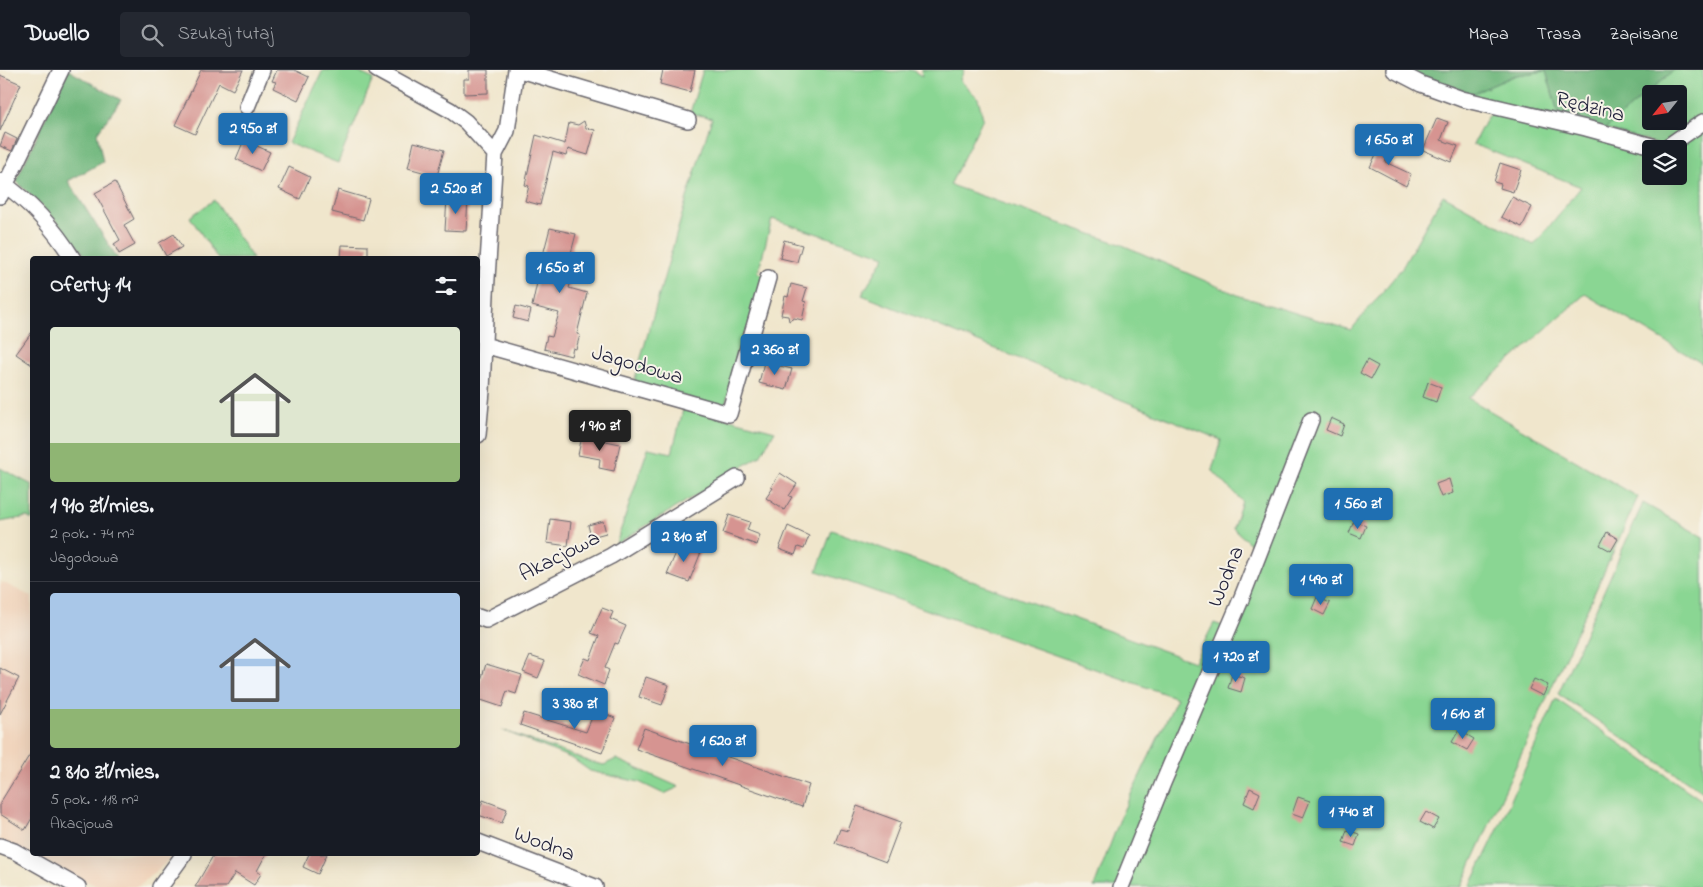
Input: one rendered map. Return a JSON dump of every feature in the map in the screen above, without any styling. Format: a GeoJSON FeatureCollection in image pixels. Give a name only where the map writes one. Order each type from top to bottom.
{"type":"FeatureCollection","features":[{"type":"Feature","properties":{"kind":"street"},"geometry":{"type":"LineString","coordinates":[[61,70],[2,187],[28,203],[46,222],[71,256]]}},
{"type":"Feature","properties":{"kind":"street"},"geometry":{"type":"LineString","coordinates":[[247,107],[262,70]]}},
{"type":"Feature","properties":{"kind":"street"},"geometry":{"type":"LineString","coordinates":[[377,70],[450,110],[466,122],[496,154]]}},
{"type":"Feature","properties":{"kind":"street"},"geometry":{"type":"LineString","coordinates":[[480,413],[484,345],[482,294],[496,154],[507,131],[516,70]]}},
{"type":"Feature","properties":{"kind":"street"},"geometry":{"type":"LineString","coordinates":[[520,70],[688,120]]}},
{"type":"Feature","properties":{"kind":"street","name":"Rędzina"},"geometry":{"type":"LineString","coordinates":[[1394,70],[1421,84],[1462,99],[1642,143]]}},
{"type":"Feature","properties":{"kind":"street","name":"Rędzina"},"geometry":{"type":"LineString","coordinates":[[1676,140],[1703,122]]}},
{"type":"Feature","properties":{"kind":"street","name":"Jagodowa"},"geometry":{"type":"LineString","coordinates":[[484,345],[729,414],[768,278]]}},
{"type":"Feature","properties":{"kind":"street","name":"Wodna"},"geometry":{"type":"LineString","coordinates":[[1121,887],[1242,597],[1311,420]]}},
{"type":"Feature","properties":{"kind":"street","name":"Akacjowa"},"geometry":{"type":"LineString","coordinates":[[480,618],[486,620],[612,556],[737,478]]}},
{"type":"Feature","properties":{"kind":"street","name":"Wodna"},"geometry":{"type":"LineString","coordinates":[[480,843],[595,887]]}},
{"type":"Feature","properties":{"kind":"street"},"geometry":{"type":"LineString","coordinates":[[0,846],[14,851],[78,887]]}},
{"type":"Feature","properties":{"kind":"street"},"geometry":{"type":"LineString","coordinates":[[160,887],[183,856]]}},
{"type":"Feature","properties":{"kind":"shaded area"},"geometry":{"type":"Polygon","coordinates":[[[2,582],[30,596],[30,854],[0,840],[0,586],[2,582]]]}},
{"type":"Feature","properties":{"kind":"shaded area"},"geometry":{"type":"Polygon","coordinates":[[[34,856],[171,856],[137,887],[99,887],[34,856]]]}},
{"type":"Feature","properties":{"kind":"green space"},"geometry":{"type":"Polygon","coordinates":[[[68,70],[121,100],[97,133],[103,162],[68,181],[116,256],[86,256],[58,223],[16,181],[68,70]]]}},
{"type":"Feature","properties":{"kind":"green space"},"geometry":{"type":"Polygon","coordinates":[[[323,70],[354,70],[373,79],[338,163],[288,143],[323,70]]]}},
{"type":"Feature","properties":{"kind":"green space"},"geometry":{"type":"Polygon","coordinates":[[[703,70],[911,70],[922,76],[921,70],[964,70],[960,80],[978,98],[983,118],[950,185],[1120,244],[1240,296],[1351,330],[1402,268],[1443,195],[1534,245],[1581,187],[1473,144],[1487,117],[1495,112],[1642,147],[1642,185],[1687,185],[1687,140],[1685,140],[1703,128],[1703,364],[1585,294],[1468,398],[1638,497],[1461,887],[1126,887],[1257,550],[1233,528],[1242,501],[1212,470],[1221,440],[862,295],[885,256],[772,219],[758,273],[765,275],[724,408],[634,382],[712,118],[690,113],[703,70]]]}},
{"type":"Feature","properties":{"kind":"green space"},"geometry":{"type":"Polygon","coordinates":[[[1400,70],[1674,70],[1656,85],[1642,85],[1642,97],[1605,129],[1560,119],[1546,71],[1516,75],[1467,96],[1400,70]]]}},
{"type":"Feature","properties":{"kind":"green space"},"geometry":{"type":"Polygon","coordinates":[[[1674,70],[1703,70],[1703,119],[1688,129],[1688,85],[1656,85],[1674,70]]]}},
{"type":"Feature","properties":{"kind":"green space"},"geometry":{"type":"Polygon","coordinates":[[[1546,71],[1560,119],[1467,96],[1516,75],[1546,71]]]}},
{"type":"Feature","properties":{"kind":"green space"},"geometry":{"type":"Polygon","coordinates":[[[1642,97],[1642,130],[1687,130],[1672,140],[1643,140],[1605,129],[1642,97]]]}},
{"type":"Feature","properties":{"kind":"green space"},"geometry":{"type":"Polygon","coordinates":[[[214,200],[251,256],[216,256],[190,217],[214,200]]]}},
{"type":"Feature","properties":{"kind":"green space"},"geometry":{"type":"Polygon","coordinates":[[[683,410],[730,419],[775,431],[760,456],[616,544],[648,448],[672,453],[683,410]]]}},
{"type":"Feature","properties":{"kind":"green space"},"geometry":{"type":"Polygon","coordinates":[[[0,468],[30,484],[30,519],[27,517],[0,522],[0,468]]]}},
{"type":"Feature","properties":{"kind":"green space"},"geometry":{"type":"Polygon","coordinates":[[[1643,503],[1703,537],[1703,792],[1558,694],[1643,503]]]}},
{"type":"Feature","properties":{"kind":"green space"},"geometry":{"type":"Polygon","coordinates":[[[832,530],[1194,662],[1214,623],[1225,627],[1117,887],[1094,887],[1123,811],[1177,698],[817,571],[832,530]]]}},
{"type":"Feature","properties":{"kind":"green space"},"geometry":{"type":"Polygon","coordinates":[[[1556,699],[1703,801],[1703,887],[1470,887],[1556,699]]]}},
{"type":"Feature","properties":{"kind":"green space"},"geometry":{"type":"Polygon","coordinates":[[[502,730],[591,762],[604,765],[616,759],[679,787],[664,794],[639,782],[590,771],[573,759],[502,730]]]}},
{"type":"Feature","properties":{"kind":"building"},"geometry":{"type":"Polygon","coordinates":[[[201,70],[243,70],[233,90],[219,83],[195,134],[175,125],[201,70]]]}},
{"type":"Feature","properties":{"kind":"building"},"geometry":{"type":"Polygon","coordinates":[[[277,70],[294,70],[309,77],[298,100],[273,88],[276,82],[272,81],[277,70]]]}},
{"type":"Feature","properties":{"kind":"building"},"geometry":{"type":"Polygon","coordinates":[[[469,70],[488,70],[488,93],[464,94],[464,79],[469,79],[469,70]]]}},
{"type":"Feature","properties":{"kind":"building"},"geometry":{"type":"Polygon","coordinates":[[[663,70],[695,70],[690,92],[660,84],[663,70]]]}},
{"type":"Feature","properties":{"kind":"building"},"geometry":{"type":"Polygon","coordinates":[[[0,75],[21,84],[0,131],[0,75]]]}},
{"type":"Feature","properties":{"kind":"building"},"geometry":{"type":"Polygon","coordinates":[[[1437,118],[1448,122],[1441,140],[1458,146],[1451,162],[1423,150],[1437,118]]]}},
{"type":"Feature","properties":{"kind":"building"},"geometry":{"type":"Polygon","coordinates":[[[584,121],[586,128],[595,130],[588,155],[568,149],[566,156],[553,152],[540,205],[525,201],[529,186],[525,185],[536,135],[565,144],[569,123],[578,125],[584,121]]]}},
{"type":"Feature","properties":{"kind":"building"},"geometry":{"type":"Polygon","coordinates":[[[5,133],[17,139],[12,151],[0,146],[5,133]]]}},
{"type":"Feature","properties":{"kind":"building"},"geometry":{"type":"Polygon","coordinates":[[[244,140],[270,152],[261,171],[236,159],[244,140]]]}},
{"type":"Feature","properties":{"kind":"building"},"geometry":{"type":"Polygon","coordinates":[[[414,142],[444,150],[437,176],[408,168],[414,142]]]}},
{"type":"Feature","properties":{"kind":"building"},"geometry":{"type":"Polygon","coordinates":[[[1381,144],[1392,149],[1385,162],[1411,174],[1406,186],[1370,167],[1381,144]]]}},
{"type":"Feature","properties":{"kind":"building"},"geometry":{"type":"Polygon","coordinates":[[[1500,163],[1521,170],[1513,192],[1500,188],[1501,184],[1494,182],[1500,163]]]}},
{"type":"Feature","properties":{"kind":"building"},"geometry":{"type":"Polygon","coordinates":[[[289,167],[310,177],[300,199],[279,189],[289,167]]]}},
{"type":"Feature","properties":{"kind":"building"},"geometry":{"type":"Polygon","coordinates":[[[115,182],[134,219],[124,225],[135,245],[119,254],[114,244],[120,240],[95,193],[115,182]]]}},
{"type":"Feature","properties":{"kind":"building"},"geometry":{"type":"Polygon","coordinates":[[[338,190],[369,199],[363,220],[332,212],[338,190]]]}},
{"type":"Feature","properties":{"kind":"building"},"geometry":{"type":"Polygon","coordinates":[[[1512,197],[1532,207],[1522,227],[1501,217],[1512,197]]]}},
{"type":"Feature","properties":{"kind":"building"},"geometry":{"type":"Polygon","coordinates":[[[447,198],[468,200],[466,231],[445,230],[447,198]]]}},
{"type":"Feature","properties":{"kind":"building"},"geometry":{"type":"Polygon","coordinates":[[[550,228],[576,234],[565,276],[572,278],[569,288],[587,293],[577,334],[580,335],[576,349],[573,348],[571,356],[544,349],[547,336],[552,337],[559,313],[532,306],[538,278],[546,280],[551,257],[543,255],[550,228]]]}},
{"type":"Feature","properties":{"kind":"building"},"geometry":{"type":"Polygon","coordinates":[[[174,234],[182,247],[166,256],[159,243],[174,234]]]}},
{"type":"Feature","properties":{"kind":"building"},"geometry":{"type":"Polygon","coordinates":[[[784,240],[802,245],[797,262],[780,258],[784,240]]]}},
{"type":"Feature","properties":{"kind":"building"},"geometry":{"type":"Polygon","coordinates":[[[342,245],[368,246],[368,256],[341,256],[342,245]]]}},
{"type":"Feature","properties":{"kind":"building"},"geometry":{"type":"Polygon","coordinates":[[[791,284],[807,288],[803,301],[806,302],[802,320],[794,318],[789,321],[788,316],[781,315],[785,296],[788,297],[791,284]]]}},
{"type":"Feature","properties":{"kind":"building"},"geometry":{"type":"Polygon","coordinates":[[[516,306],[531,310],[528,322],[513,318],[516,306]]]}},
{"type":"Feature","properties":{"kind":"building"},"geometry":{"type":"Polygon","coordinates":[[[30,335],[30,364],[16,354],[30,335]]]}},
{"type":"Feature","properties":{"kind":"building"},"geometry":{"type":"Polygon","coordinates":[[[1367,360],[1378,366],[1371,379],[1360,373],[1367,360]]]}},
{"type":"Feature","properties":{"kind":"building"},"geometry":{"type":"Polygon","coordinates":[[[764,362],[792,369],[786,390],[759,383],[764,362]]]}},
{"type":"Feature","properties":{"kind":"building"},"geometry":{"type":"Polygon","coordinates":[[[1428,382],[1441,387],[1436,402],[1423,397],[1428,382]]]}},
{"type":"Feature","properties":{"kind":"building"},"geometry":{"type":"Polygon","coordinates":[[[1331,418],[1344,424],[1340,436],[1326,430],[1331,418]]]}},
{"type":"Feature","properties":{"kind":"building"},"geometry":{"type":"Polygon","coordinates":[[[582,436],[620,444],[614,471],[599,468],[600,459],[578,455],[582,436]]]}},
{"type":"Feature","properties":{"kind":"building"},"geometry":{"type":"Polygon","coordinates":[[[780,473],[797,484],[789,496],[792,497],[784,510],[766,498],[780,473]]]}},
{"type":"Feature","properties":{"kind":"building"},"geometry":{"type":"Polygon","coordinates":[[[1449,479],[1453,493],[1441,497],[1436,484],[1449,479]]]}},
{"type":"Feature","properties":{"kind":"building"},"geometry":{"type":"Polygon","coordinates":[[[729,515],[750,522],[747,530],[760,535],[757,545],[723,533],[729,515]]]}},
{"type":"Feature","properties":{"kind":"building"},"geometry":{"type":"Polygon","coordinates":[[[550,519],[571,522],[568,546],[547,543],[550,519]]]}},
{"type":"Feature","properties":{"kind":"building"},"geometry":{"type":"Polygon","coordinates":[[[603,521],[606,533],[591,537],[588,525],[603,521]]]}},
{"type":"Feature","properties":{"kind":"building"},"geometry":{"type":"Polygon","coordinates":[[[1354,521],[1366,526],[1361,538],[1349,533],[1354,521]]]}},
{"type":"Feature","properties":{"kind":"building"},"geometry":{"type":"Polygon","coordinates":[[[788,526],[809,536],[804,549],[798,547],[795,555],[779,549],[788,526]]]}},
{"type":"Feature","properties":{"kind":"building"},"geometry":{"type":"Polygon","coordinates":[[[1607,532],[1618,539],[1611,551],[1600,545],[1607,532]]]}},
{"type":"Feature","properties":{"kind":"building"},"geometry":{"type":"Polygon","coordinates":[[[680,543],[701,552],[689,582],[667,574],[680,543]]]}},
{"type":"Feature","properties":{"kind":"building"},"geometry":{"type":"Polygon","coordinates":[[[1317,597],[1330,603],[1324,615],[1312,609],[1317,597]]]}},
{"type":"Feature","properties":{"kind":"building"},"geometry":{"type":"Polygon","coordinates":[[[602,608],[613,612],[610,619],[626,626],[618,644],[615,643],[605,668],[609,670],[604,685],[578,674],[585,658],[590,660],[599,636],[591,633],[602,608]]]}},
{"type":"Feature","properties":{"kind":"building"},"geometry":{"type":"Polygon","coordinates":[[[530,656],[545,661],[538,678],[523,672],[530,656]]]}},
{"type":"Feature","properties":{"kind":"building"},"geometry":{"type":"Polygon","coordinates":[[[486,664],[522,675],[516,694],[507,691],[502,707],[480,700],[480,684],[486,664]]]}},
{"type":"Feature","properties":{"kind":"building"},"geometry":{"type":"Polygon","coordinates":[[[0,668],[19,678],[0,714],[0,668]]]}},
{"type":"Feature","properties":{"kind":"building"},"geometry":{"type":"Polygon","coordinates":[[[1232,674],[1245,678],[1241,692],[1228,688],[1232,674]]]}},
{"type":"Feature","properties":{"kind":"building"},"geometry":{"type":"Polygon","coordinates":[[[646,677],[669,685],[662,705],[639,697],[646,677]]]}},
{"type":"Feature","properties":{"kind":"building"},"geometry":{"type":"Polygon","coordinates":[[[1534,679],[1548,685],[1543,696],[1529,689],[1534,679]]]}},
{"type":"Feature","properties":{"kind":"building"},"geometry":{"type":"Polygon","coordinates":[[[595,710],[615,718],[602,753],[520,725],[524,713],[586,732],[595,710]]]}},
{"type":"Feature","properties":{"kind":"building"},"geometry":{"type":"Polygon","coordinates":[[[644,728],[809,785],[802,807],[636,749],[644,728]]]}},
{"type":"Feature","properties":{"kind":"building"},"geometry":{"type":"Polygon","coordinates":[[[1459,730],[1474,739],[1467,750],[1452,742],[1459,730]]]}},
{"type":"Feature","properties":{"kind":"building"},"geometry":{"type":"Polygon","coordinates":[[[30,754],[30,821],[25,830],[0,814],[0,803],[30,754]]]}},
{"type":"Feature","properties":{"kind":"building"},"geometry":{"type":"Polygon","coordinates":[[[1250,788],[1260,793],[1254,808],[1244,803],[1250,788]]]}},
{"type":"Feature","properties":{"kind":"building"},"geometry":{"type":"Polygon","coordinates":[[[1298,797],[1310,801],[1303,818],[1292,814],[1298,797]]]}},
{"type":"Feature","properties":{"kind":"building"},"geometry":{"type":"Polygon","coordinates":[[[483,800],[507,809],[502,823],[480,816],[483,800]]]}},
{"type":"Feature","properties":{"kind":"building"},"geometry":{"type":"Polygon","coordinates":[[[857,806],[901,822],[886,862],[835,843],[840,829],[848,831],[857,806]]]}},
{"type":"Feature","properties":{"kind":"building"},"geometry":{"type":"Polygon","coordinates":[[[1426,812],[1439,819],[1433,829],[1420,822],[1426,812]]]}},
{"type":"Feature","properties":{"kind":"building"},"geometry":{"type":"Polygon","coordinates":[[[1347,830],[1359,834],[1355,846],[1343,842],[1347,830]]]}},
{"type":"Feature","properties":{"kind":"building"},"geometry":{"type":"Polygon","coordinates":[[[213,856],[265,856],[257,871],[261,874],[254,885],[235,873],[226,887],[195,887],[213,856]]]}},
{"type":"Feature","properties":{"kind":"building"},"geometry":{"type":"Polygon","coordinates":[[[308,856],[326,856],[318,874],[303,867],[308,856]]]}}]}
